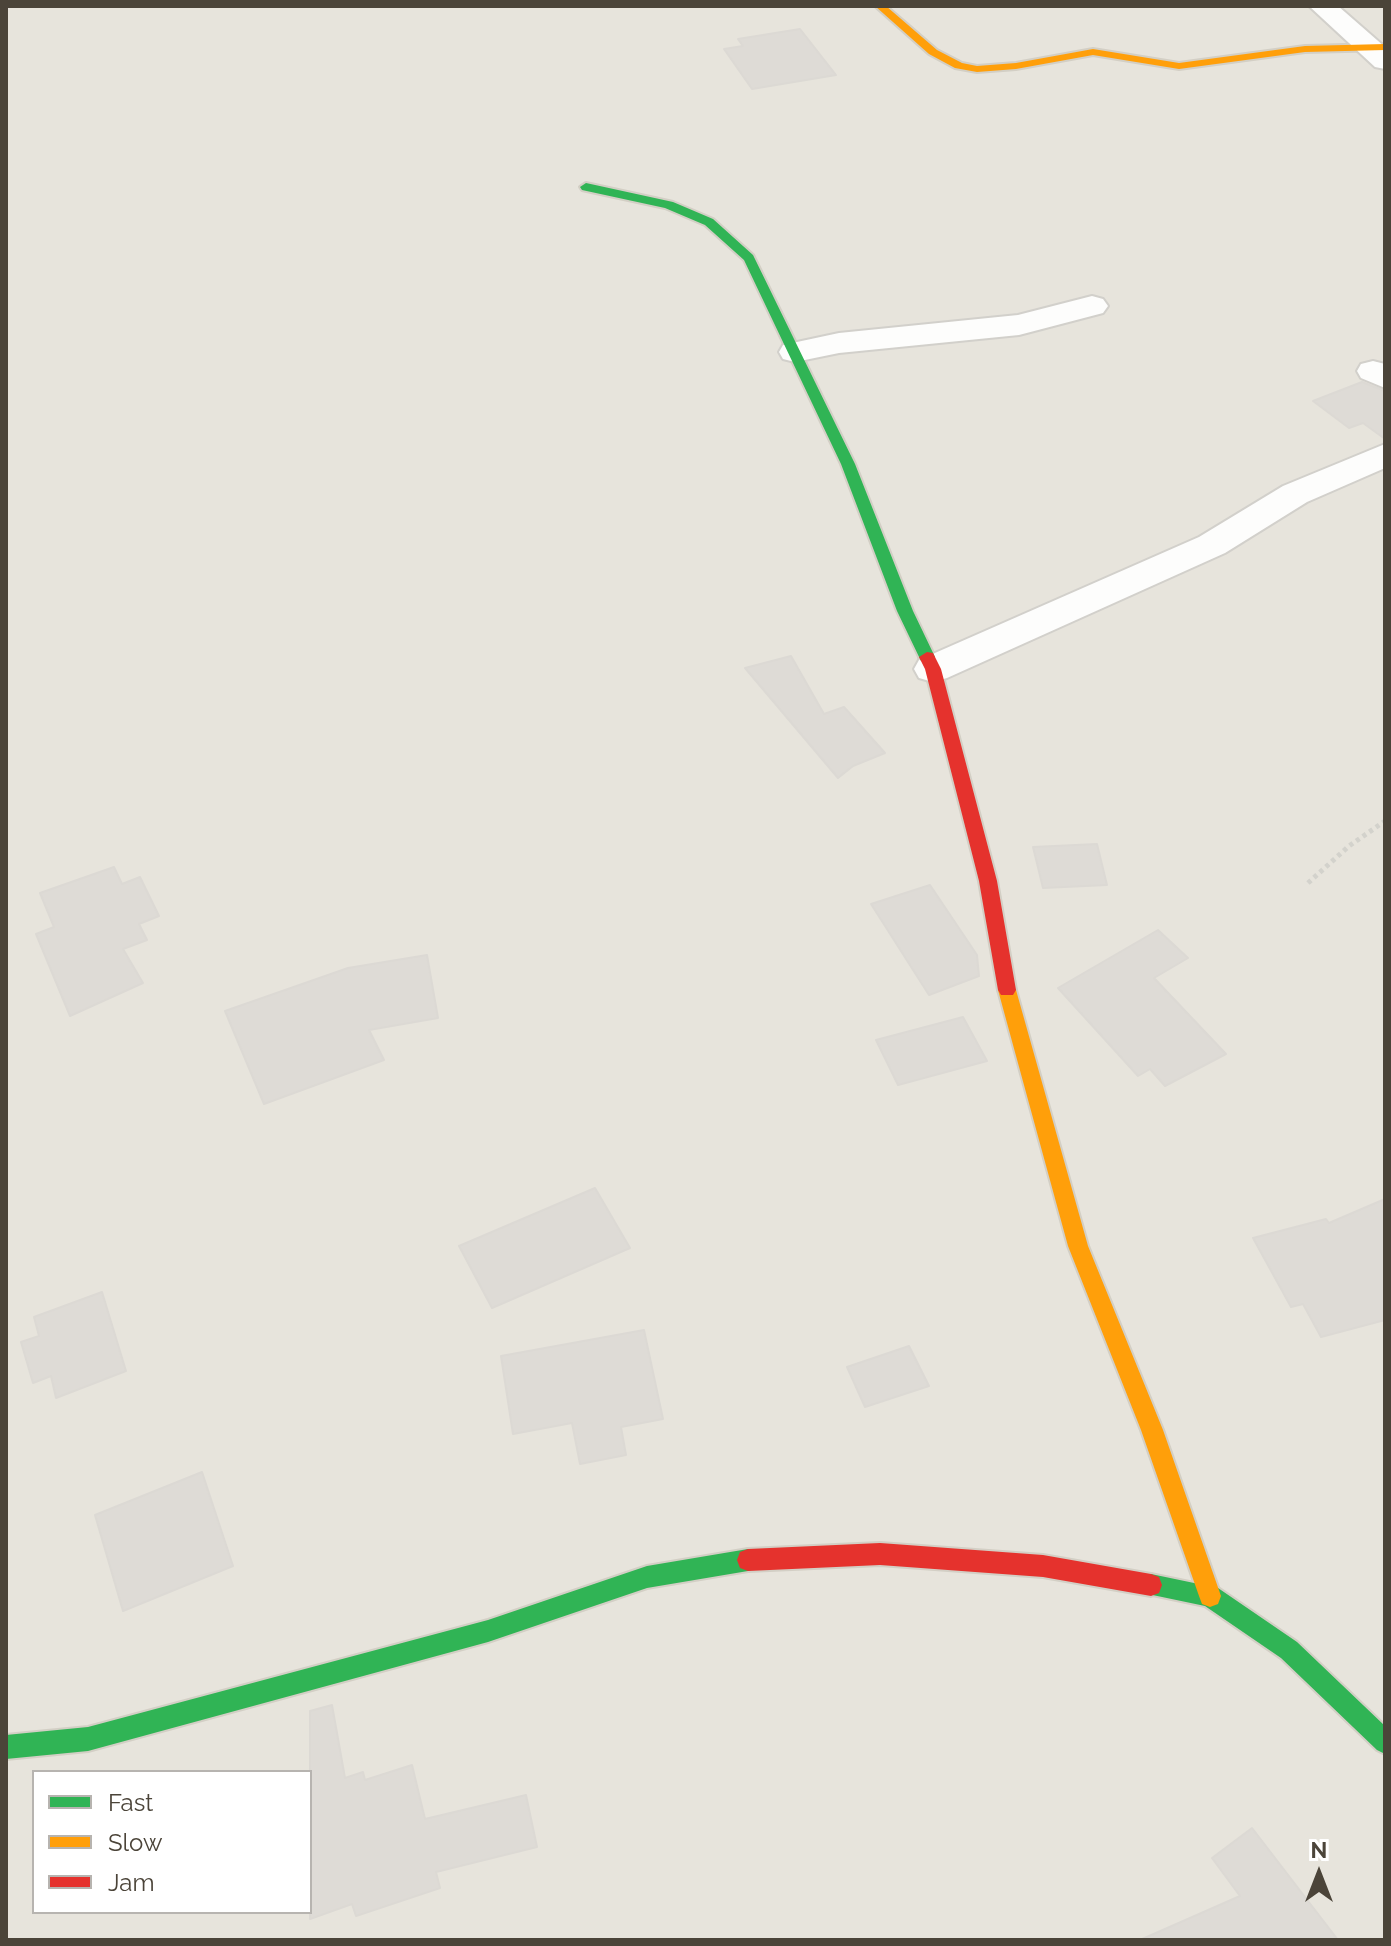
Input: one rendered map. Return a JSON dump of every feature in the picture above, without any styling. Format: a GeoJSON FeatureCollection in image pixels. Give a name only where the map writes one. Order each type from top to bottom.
{"type":"FeatureCollection","features":[{"type":"Feature","properties":{"kind":"street"},"geometry":{"type":"LineString","coordinates":[[880,6],[917,41],[943,59],[972,69],[1072,53],[1115,53],[1161,65],[1179,66],[1305,49],[1379,52]]}},
{"type":"Feature","properties":{"kind":"street"},"geometry":{"type":"LineString","coordinates":[[1322,6],[1379,52]]}},
{"type":"Feature","properties":{"kind":"street"},"geometry":{"type":"LineString","coordinates":[[586,187],[669,205],[709,222],[749,258],[848,464],[905,611],[933,669],[988,881],[1001,941],[1005,982],[1078,1246],[1152,1430],[1210,1596]]}},
{"type":"Feature","properties":{"kind":"street"},"geometry":{"type":"LineString","coordinates":[[795,352],[839,343],[1019,325],[1092,306]]}},
{"type":"Feature","properties":{"kind":"street"},"geometry":{"type":"LineString","coordinates":[[933,669],[1212,545],[1295,494],[1385,455]]}},
{"type":"Feature","properties":{"kind":"street"},"geometry":{"type":"LineString","coordinates":[[6,1747],[88,1739],[488,1631],[647,1577],[739,1560],[880,1554],[1043,1566],[1210,1596],[1289,1650],[1385,1742]]}},
{"type":"Feature","properties":{"kind":"path"},"geometry":{"type":"LineString","coordinates":[[1308,883],[1349,846],[1385,821]]}},
{"type":"Feature","properties":{"kind":"shaded area"},"geometry":{"type":"Polygon","coordinates":[[[6,6],[1385,6],[1385,1940],[6,1940],[6,6]]]}},
{"type":"Feature","properties":{"kind":"building"},"geometry":{"type":"Polygon","coordinates":[[[800,29],[836,75],[752,89],[724,49],[743,46],[738,39],[800,29]]]}},
{"type":"Feature","properties":{"kind":"building"},"geometry":{"type":"Polygon","coordinates":[[[1362,382],[1385,391],[1385,439],[1363,423],[1349,428],[1313,401],[1362,382]]]}},
{"type":"Feature","properties":{"kind":"building"},"geometry":{"type":"Polygon","coordinates":[[[791,656],[824,714],[844,707],[885,753],[853,766],[838,778],[745,668],[791,656]]]}},
{"type":"Feature","properties":{"kind":"building"},"geometry":{"type":"Polygon","coordinates":[[[1097,844],[1107,885],[1043,888],[1033,847],[1097,844]]]}},
{"type":"Feature","properties":{"kind":"building"},"geometry":{"type":"Polygon","coordinates":[[[114,867],[122,884],[140,877],[159,916],[139,924],[147,940],[123,949],[143,983],[70,1016],[36,934],[54,927],[40,893],[114,867]]]}},
{"type":"Feature","properties":{"kind":"building"},"geometry":{"type":"Polygon","coordinates":[[[930,885],[977,955],[979,976],[929,995],[871,904],[930,885]]]}},
{"type":"Feature","properties":{"kind":"building"},"geometry":{"type":"Polygon","coordinates":[[[1158,930],[1188,958],[1154,978],[1226,1054],[1165,1086],[1150,1069],[1138,1076],[1058,988],[1158,930]]]}},
{"type":"Feature","properties":{"kind":"building"},"geometry":{"type":"Polygon","coordinates":[[[427,955],[438,1018],[369,1030],[384,1060],[264,1104],[225,1011],[348,968],[427,955]]]}},
{"type":"Feature","properties":{"kind":"building"},"geometry":{"type":"Polygon","coordinates":[[[963,1017],[987,1061],[898,1085],[876,1040],[963,1017]]]}},
{"type":"Feature","properties":{"kind":"building"},"geometry":{"type":"Polygon","coordinates":[[[595,1188],[630,1248],[492,1308],[459,1246],[595,1188]]]}},
{"type":"Feature","properties":{"kind":"building"},"geometry":{"type":"Polygon","coordinates":[[[1385,1199],[1385,1320],[1321,1337],[1303,1304],[1291,1307],[1253,1238],[1326,1219],[1329,1223],[1385,1199]]]}},
{"type":"Feature","properties":{"kind":"building"},"geometry":{"type":"Polygon","coordinates":[[[102,1292],[126,1371],[56,1398],[51,1376],[33,1383],[21,1342],[39,1336],[34,1317],[102,1292]]]}},
{"type":"Feature","properties":{"kind":"building"},"geometry":{"type":"Polygon","coordinates":[[[644,1330],[663,1419],[621,1427],[626,1455],[580,1464],[572,1423],[513,1434],[501,1356],[644,1330]]]}},
{"type":"Feature","properties":{"kind":"building"},"geometry":{"type":"Polygon","coordinates":[[[909,1346],[929,1386],[865,1407],[847,1367],[909,1346]]]}},
{"type":"Feature","properties":{"kind":"building"},"geometry":{"type":"Polygon","coordinates":[[[202,1472],[233,1566],[123,1611],[95,1515],[202,1472]]]}},
{"type":"Feature","properties":{"kind":"building"},"geometry":{"type":"Polygon","coordinates":[[[332,1705],[345,1778],[363,1772],[365,1780],[412,1765],[425,1819],[526,1795],[537,1847],[436,1872],[440,1888],[356,1916],[352,1904],[310,1919],[310,1711],[332,1705]]]}},
{"type":"Feature","properties":{"kind":"building"},"geometry":{"type":"Polygon","coordinates":[[[1252,1828],[1338,1940],[1140,1940],[1240,1896],[1212,1858],[1252,1828]]]}},
{"type":"Feature","properties":{"kind":"traffic: fast"},"geometry":{"type":"LineString","coordinates":[[586,187],[669,205],[709,222],[749,258],[848,464],[905,611],[927,657]]}},
{"type":"Feature","properties":{"kind":"traffic: fast"},"geometry":{"type":"LineString","coordinates":[[6,1747],[88,1739],[488,1631],[647,1577],[748,1560]]}},
{"type":"Feature","properties":{"kind":"traffic: fast"},"geometry":{"type":"LineString","coordinates":[[1151,1585],[1210,1596],[1289,1650],[1385,1742]]}},
{"type":"Feature","properties":{"kind":"traffic: slow"},"geometry":{"type":"LineString","coordinates":[[880,6],[933,52],[959,66],[977,69],[1016,66],[1093,52],[1179,66],[1305,49],[1385,47]]}},
{"type":"Feature","properties":{"kind":"traffic: slow"},"geometry":{"type":"LineString","coordinates":[[1007,990],[1078,1246],[1152,1430],[1210,1596]]}},
{"type":"Feature","properties":{"kind":"traffic: jam"},"geometry":{"type":"LineString","coordinates":[[927,657],[933,669],[988,881],[1007,990]]}},
{"type":"Feature","properties":{"kind":"traffic: jam"},"geometry":{"type":"LineString","coordinates":[[748,1560],[880,1554],[1043,1566],[1151,1585]]}}]}
